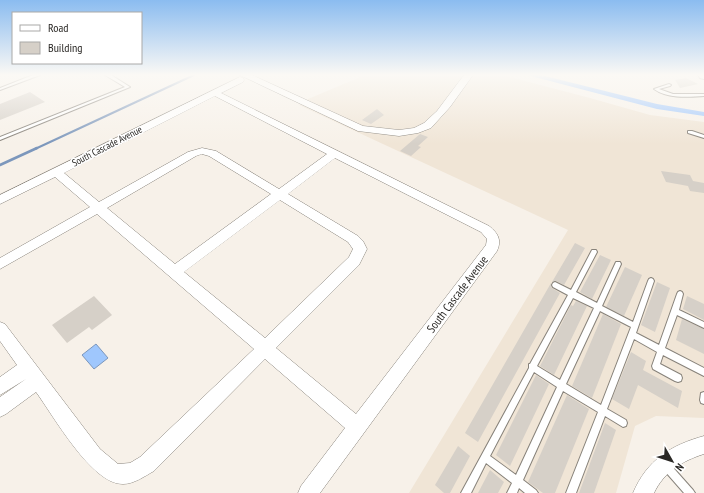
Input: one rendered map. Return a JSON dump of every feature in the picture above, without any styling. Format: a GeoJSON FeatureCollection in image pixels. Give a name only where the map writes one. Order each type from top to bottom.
{"type":"FeatureCollection","features":[{"type":"Feature","properties":{"kind":"street","name":"South Cascade Avenue"},"geometry":{"type":"LineString","coordinates":[[0,200],[205,98]]}},
{"type":"Feature","properties":{"kind":"street","name":"South Cascade Avenue"},"geometry":{"type":"LineString","coordinates":[[225,98],[485,229],[493,237],[494,242],[492,247],[308,493]]}},
{"type":"Feature","properties":{"kind":"street"},"geometry":{"type":"LineString","coordinates":[[294,98],[361,129],[380,132],[405,132],[423,128],[432,123],[451,98]]}},
{"type":"Feature","properties":{"kind":"street"},"geometry":{"type":"LineString","coordinates":[[0,264],[192,154],[202,151],[212,153],[353,239],[358,244],[360,249],[354,260],[265,348],[147,464],[133,473],[121,475],[109,471],[93,456],[0,329]]}},
{"type":"Feature","properties":{"kind":"street"},"geometry":{"type":"LineString","coordinates":[[174,272],[335,153]]}},
{"type":"Feature","properties":{"kind":"street"},"geometry":{"type":"LineString","coordinates":[[56,172],[358,427]]}},
{"type":"Feature","properties":{"kind":"street"},"geometry":{"type":"LineString","coordinates":[[0,387],[32,374]]}},
{"type":"Feature","properties":{"kind":"street"},"geometry":{"type":"LineString","coordinates":[[0,408],[32,374]]}},
{"type":"Feature","properties":{"kind":"street"},"geometry":{"type":"LineString","coordinates":[[643,493],[648,482],[678,453],[704,445]]}},
{"type":"Feature","properties":{"kind":"lane"},"geometry":{"type":"LineString","coordinates":[[0,139],[101,98]]}},
{"type":"Feature","properties":{"kind":"lane"},"geometry":{"type":"LineString","coordinates":[[690,132],[704,137]]}},
{"type":"Feature","properties":{"kind":"lane"},"geometry":{"type":"LineString","coordinates":[[466,493],[594,252]]}},
{"type":"Feature","properties":{"kind":"lane"},"geometry":{"type":"LineString","coordinates":[[512,493],[618,264]]}},
{"type":"Feature","properties":{"kind":"lane"},"geometry":{"type":"LineString","coordinates":[[571,493],[652,281]]}},
{"type":"Feature","properties":{"kind":"lane"},"geometry":{"type":"LineString","coordinates":[[555,285],[598,307],[661,350],[704,372]]}},
{"type":"Feature","properties":{"kind":"lane"},"geometry":{"type":"LineString","coordinates":[[678,378],[656,366],[680,294]]}},
{"type":"Feature","properties":{"kind":"lane"},"geometry":{"type":"LineString","coordinates":[[675,311],[704,325]]}},
{"type":"Feature","properties":{"kind":"lane"},"geometry":{"type":"LineString","coordinates":[[532,367],[624,423]]}},
{"type":"Feature","properties":{"kind":"lane"},"geometry":{"type":"LineString","coordinates":[[485,457],[533,493]]}},
{"type":"Feature","properties":{"kind":"lane"},"geometry":{"type":"LineString","coordinates":[[665,464],[690,493]]}},
{"type":"Feature","properties":{"kind":"shaded area"},"geometry":{"type":"Polygon","coordinates":[[[590,98],[650,115],[704,122],[704,418],[656,416],[635,426],[616,493],[409,493],[568,230],[299,105],[308,99],[590,98]]]}},
{"type":"Feature","properties":{"kind":"water"},"geometry":{"type":"Polygon","coordinates":[[[96,344],[108,358],[94,369],[82,355],[96,344]]]}},
{"type":"Feature","properties":{"kind":"building"},"geometry":{"type":"Polygon","coordinates":[[[15,98],[39,98],[45,102],[0,120],[0,104],[15,98]]]}},
{"type":"Feature","properties":{"kind":"building"},"geometry":{"type":"Polygon","coordinates":[[[377,109],[384,115],[371,124],[362,120],[377,109]]]}},
{"type":"Feature","properties":{"kind":"building"},"geometry":{"type":"Polygon","coordinates":[[[420,134],[428,137],[418,146],[421,147],[411,156],[400,151],[420,134]]]}},
{"type":"Feature","properties":{"kind":"building"},"geometry":{"type":"Polygon","coordinates":[[[661,171],[690,175],[693,181],[704,183],[704,193],[690,191],[688,186],[666,182],[661,171]]]}},
{"type":"Feature","properties":{"kind":"building"},"geometry":{"type":"Polygon","coordinates":[[[575,243],[585,248],[564,285],[556,281],[552,282],[575,243]]]}},
{"type":"Feature","properties":{"kind":"building"},"geometry":{"type":"Polygon","coordinates":[[[600,255],[611,260],[592,299],[580,292],[600,255]]]}},
{"type":"Feature","properties":{"kind":"building"},"geometry":{"type":"Polygon","coordinates":[[[625,267],[642,275],[624,316],[606,307],[625,267]]]}},
{"type":"Feature","properties":{"kind":"building"},"geometry":{"type":"Polygon","coordinates":[[[657,282],[670,288],[655,332],[641,325],[657,282]]]}},
{"type":"Feature","properties":{"kind":"building"},"geometry":{"type":"Polygon","coordinates":[[[551,283],[552,288],[560,293],[478,442],[465,433],[551,283]]]}},
{"type":"Feature","properties":{"kind":"building"},"geometry":{"type":"Polygon","coordinates":[[[94,296],[112,315],[92,330],[89,327],[67,343],[52,325],[94,296]]]}},
{"type":"Feature","properties":{"kind":"building"},"geometry":{"type":"Polygon","coordinates":[[[687,296],[704,304],[704,320],[683,309],[687,296]]]}},
{"type":"Feature","properties":{"kind":"building"},"geometry":{"type":"Polygon","coordinates":[[[576,301],[587,306],[554,375],[540,366],[571,305],[573,306],[576,301]]]}},
{"type":"Feature","properties":{"kind":"building"},"geometry":{"type":"Polygon","coordinates":[[[603,314],[621,324],[592,398],[572,386],[603,314]]]}},
{"type":"Feature","properties":{"kind":"building"},"geometry":{"type":"Polygon","coordinates":[[[682,319],[704,329],[704,354],[676,340],[682,319]]]}},
{"type":"Feature","properties":{"kind":"building"},"geometry":{"type":"Polygon","coordinates":[[[631,352],[646,361],[643,370],[682,391],[678,408],[638,385],[629,409],[612,399],[631,352]]]}},
{"type":"Feature","properties":{"kind":"building"},"geometry":{"type":"Polygon","coordinates":[[[536,375],[549,384],[510,466],[496,455],[536,375]]]}},
{"type":"Feature","properties":{"kind":"building"},"geometry":{"type":"Polygon","coordinates":[[[567,395],[589,409],[555,493],[543,493],[528,482],[567,395]]]}},
{"type":"Feature","properties":{"kind":"building"},"geometry":{"type":"Polygon","coordinates":[[[605,423],[616,430],[594,493],[579,493],[605,423]]]}},
{"type":"Feature","properties":{"kind":"building"},"geometry":{"type":"Polygon","coordinates":[[[458,446],[470,456],[450,493],[444,493],[435,485],[458,446]]]}},
{"type":"Feature","properties":{"kind":"building"},"geometry":{"type":"Polygon","coordinates":[[[490,470],[504,482],[498,493],[478,493],[490,470]]]}},
{"type":"Feature","properties":{"kind":"waterway"},"geometry":{"type":"LineString","coordinates":[[35,149],[145,98]]}},
{"type":"Feature","properties":{"kind":"waterway"},"geometry":{"type":"LineString","coordinates":[[623,98],[672,110],[704,114]]}},
{"type":"Feature","properties":{"kind":"waterway"},"geometry":{"type":"LineString","coordinates":[[0,165],[37,148]]}}]}
